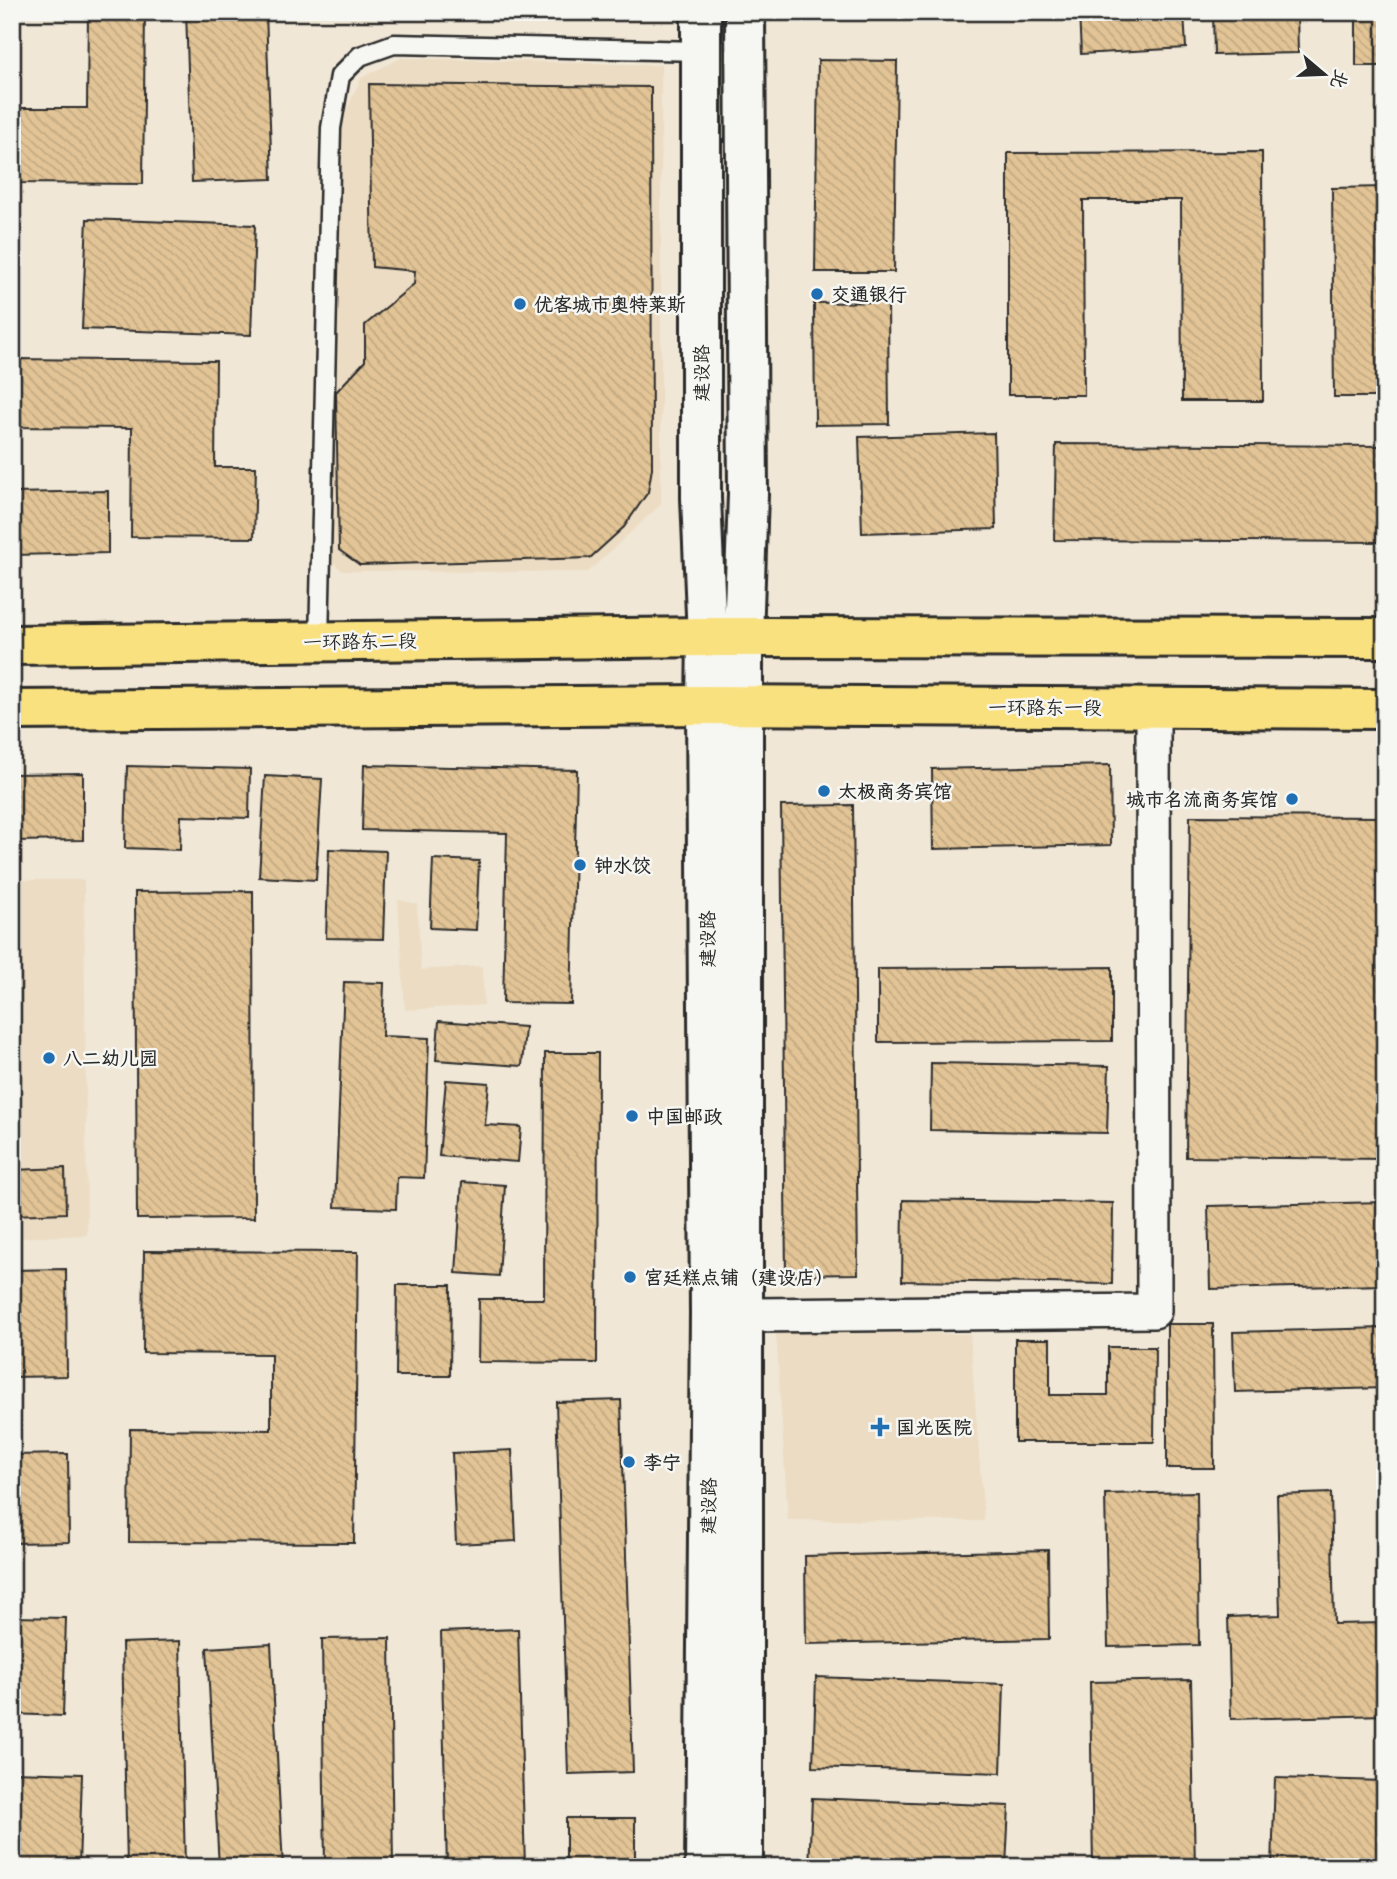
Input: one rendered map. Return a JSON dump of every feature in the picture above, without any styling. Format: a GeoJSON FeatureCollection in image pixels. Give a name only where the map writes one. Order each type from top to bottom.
{"type":"FeatureCollection","features":[{"type":"Feature","properties":{"kind":"main road"},"geometry":{"type":"LineString","coordinates":[[725,637],[1385,638]]}},
{"type":"Feature","properties":{"kind":"main road","name":"一环路东二段"},"geometry":{"type":"LineString","coordinates":[[12,645],[725,637]]}},
{"type":"Feature","properties":{"kind":"main road"},"geometry":{"type":"LineString","coordinates":[[12,709],[706,705]]}},
{"type":"Feature","properties":{"kind":"main road","name":"一环路东一段"},"geometry":{"type":"LineString","coordinates":[[706,705],[1385,709]]}},
{"type":"Feature","properties":{"kind":"street","name":"建设路"},"geometry":{"type":"LineString","coordinates":[[701,12],[701,498],[725,637],[743,706],[743,1867]]}},
{"type":"Feature","properties":{"kind":"street","name":"建设路"},"geometry":{"type":"LineString","coordinates":[[705,1867],[710,1327],[706,705],[725,637],[748,494],[745,12]]}},
{"type":"Feature","properties":{"kind":"street"},"geometry":{"type":"LineString","coordinates":[[743,1315],[1154,1311],[1153,708]]}},
{"type":"Feature","properties":{"kind":"lane"},"geometry":{"type":"LineString","coordinates":[[319,641],[331,128],[340,76],[360,56],[394,44],[701,51]]}},
{"type":"Feature","properties":{"kind":"shaded area","name":"优客城市奥特莱斯"},"geometry":{"type":"Polygon","coordinates":[[[401,58],[661,65],[661,504],[588,572],[342,571],[331,560],[343,118],[361,78],[401,58]]]}},
{"type":"Feature","properties":{"kind":"shaded area","name":"八二幼儿园"},"geometry":{"type":"Polygon","coordinates":[[[12,880],[84,880],[87,1235],[12,1238],[12,880]]]}},
{"type":"Feature","properties":{"kind":"shaded area"},"geometry":{"type":"Polygon","coordinates":[[[398,900],[417,904],[421,970],[482,966],[484,1005],[405,1010],[398,900]]]}},
{"type":"Feature","properties":{"kind":"shaded area","name":"国光医院"},"geometry":{"type":"Polygon","coordinates":[[[776,1332],[970,1334],[984,1521],[788,1520],[776,1332]]]}},
{"type":"Feature","properties":{"kind":"building"},"geometry":{"type":"Polygon","coordinates":[[[88,12],[145,12],[143,184],[12,183],[12,108],[87,108],[88,12]]]}},
{"type":"Feature","properties":{"kind":"building"},"geometry":{"type":"Polygon","coordinates":[[[186,12],[266,12],[272,179],[192,182],[186,12]]]}},
{"type":"Feature","properties":{"kind":"building"},"geometry":{"type":"Polygon","coordinates":[[[1079,12],[1184,12],[1186,48],[1081,54],[1079,12]]]}},
{"type":"Feature","properties":{"kind":"building"},"geometry":{"type":"Polygon","coordinates":[[[1213,12],[1297,12],[1298,53],[1214,55],[1213,12]]]}},
{"type":"Feature","properties":{"kind":"building"},"geometry":{"type":"Polygon","coordinates":[[[1356,12],[1385,12],[1385,66],[1356,66],[1356,12]]]}},
{"type":"Feature","properties":{"kind":"building"},"geometry":{"type":"Polygon","coordinates":[[[818,60],[897,61],[894,272],[815,272],[818,60]]]}},
{"type":"Feature","properties":{"kind":"building","name":"优客城市奥特莱斯"},"geometry":{"type":"Polygon","coordinates":[[[369,84],[651,87],[652,468],[648,492],[624,527],[590,558],[360,565],[339,550],[336,392],[365,361],[365,325],[414,284],[415,271],[372,267],[369,84]]]}},
{"type":"Feature","properties":{"kind":"building"},"geometry":{"type":"Polygon","coordinates":[[[1262,152],[1263,401],[1182,401],[1181,200],[1083,200],[1084,395],[1008,395],[1008,153],[1262,152]]]}},
{"type":"Feature","properties":{"kind":"building"},"geometry":{"type":"Polygon","coordinates":[[[1385,187],[1385,397],[1334,397],[1332,188],[1385,187]]]}},
{"type":"Feature","properties":{"kind":"building"},"geometry":{"type":"Polygon","coordinates":[[[87,219],[255,225],[251,335],[82,329],[87,219]]]}},
{"type":"Feature","properties":{"kind":"building"},"geometry":{"type":"Polygon","coordinates":[[[888,302],[889,424],[815,425],[814,303],[888,302]]]}},
{"type":"Feature","properties":{"kind":"building"},"geometry":{"type":"Polygon","coordinates":[[[12,359],[216,361],[215,467],[256,467],[254,538],[131,537],[132,428],[12,427],[12,359]]]}},
{"type":"Feature","properties":{"kind":"building"},"geometry":{"type":"Polygon","coordinates":[[[994,433],[996,529],[862,533],[859,437],[994,433]]]}},
{"type":"Feature","properties":{"kind":"building"},"geometry":{"type":"Polygon","coordinates":[[[1056,444],[1385,446],[1385,542],[1054,540],[1056,444]]]}},
{"type":"Feature","properties":{"kind":"building"},"geometry":{"type":"Polygon","coordinates":[[[108,491],[108,553],[12,555],[12,493],[108,491]]]}},
{"type":"Feature","properties":{"kind":"building"},"geometry":{"type":"Polygon","coordinates":[[[364,765],[577,770],[571,1004],[503,1003],[507,833],[362,830],[364,765]]]}},
{"type":"Feature","properties":{"kind":"building"},"geometry":{"type":"Polygon","coordinates":[[[1110,765],[1111,845],[933,849],[932,769],[1110,765]]]}},
{"type":"Feature","properties":{"kind":"building"},"geometry":{"type":"Polygon","coordinates":[[[127,766],[250,769],[249,818],[181,816],[180,850],[125,848],[127,766]]]}},
{"type":"Feature","properties":{"kind":"building"},"geometry":{"type":"Polygon","coordinates":[[[83,773],[83,840],[12,841],[12,774],[83,773]]]}},
{"type":"Feature","properties":{"kind":"building"},"geometry":{"type":"Polygon","coordinates":[[[265,776],[322,779],[316,880],[259,877],[265,776]]]}},
{"type":"Feature","properties":{"kind":"building"},"geometry":{"type":"Polygon","coordinates":[[[853,805],[858,1274],[786,1275],[781,806],[853,805]]]}},
{"type":"Feature","properties":{"kind":"building"},"geometry":{"type":"Polygon","coordinates":[[[1190,816],[1385,817],[1385,1159],[1186,1157],[1190,816]]]}},
{"type":"Feature","properties":{"kind":"building"},"geometry":{"type":"Polygon","coordinates":[[[329,849],[386,851],[383,939],[326,938],[329,849]]]}},
{"type":"Feature","properties":{"kind":"building"},"geometry":{"type":"Polygon","coordinates":[[[433,859],[479,861],[476,930],[430,928],[433,859]]]}},
{"type":"Feature","properties":{"kind":"building"},"geometry":{"type":"Polygon","coordinates":[[[253,891],[254,1218],[137,1219],[135,892],[253,891]]]}},
{"type":"Feature","properties":{"kind":"building"},"geometry":{"type":"Polygon","coordinates":[[[1112,967],[1112,1041],[878,1042],[878,969],[1112,967]]]}},
{"type":"Feature","properties":{"kind":"building"},"geometry":{"type":"Polygon","coordinates":[[[344,982],[384,983],[382,1036],[429,1038],[424,1178],[397,1177],[396,1209],[335,1207],[344,982]]]}},
{"type":"Feature","properties":{"kind":"building"},"geometry":{"type":"Polygon","coordinates":[[[439,1021],[525,1027],[522,1066],[436,1060],[439,1021]]]}},
{"type":"Feature","properties":{"kind":"building"},"geometry":{"type":"Polygon","coordinates":[[[545,1053],[598,1053],[597,1363],[478,1362],[479,1299],[544,1299],[545,1053]]]}},
{"type":"Feature","properties":{"kind":"building"},"geometry":{"type":"Polygon","coordinates":[[[931,1063],[1109,1066],[1107,1133],[930,1130],[931,1063]]]}},
{"type":"Feature","properties":{"kind":"building"},"geometry":{"type":"Polygon","coordinates":[[[446,1080],[489,1083],[485,1125],[521,1127],[518,1162],[439,1156],[446,1080]]]}},
{"type":"Feature","properties":{"kind":"building"},"geometry":{"type":"Polygon","coordinates":[[[65,1168],[66,1213],[12,1215],[12,1170],[65,1168]]]}},
{"type":"Feature","properties":{"kind":"building"},"geometry":{"type":"Polygon","coordinates":[[[462,1182],[505,1185],[499,1276],[456,1273],[462,1182]]]}},
{"type":"Feature","properties":{"kind":"building"},"geometry":{"type":"Polygon","coordinates":[[[903,1200],[1113,1203],[1112,1284],[902,1281],[903,1200]]]}},
{"type":"Feature","properties":{"kind":"building"},"geometry":{"type":"Polygon","coordinates":[[[1385,1202],[1385,1285],[1210,1289],[1208,1206],[1385,1202]]]}},
{"type":"Feature","properties":{"kind":"building"},"geometry":{"type":"Polygon","coordinates":[[[144,1251],[358,1252],[354,1543],[129,1542],[130,1429],[271,1430],[271,1354],[143,1353],[144,1251]]]}},
{"type":"Feature","properties":{"kind":"building"},"geometry":{"type":"Polygon","coordinates":[[[66,1269],[67,1376],[12,1377],[12,1270],[66,1269]]]}},
{"type":"Feature","properties":{"kind":"building"},"geometry":{"type":"Polygon","coordinates":[[[397,1285],[451,1285],[450,1376],[396,1376],[397,1285]]]}},
{"type":"Feature","properties":{"kind":"building"},"geometry":{"type":"Polygon","coordinates":[[[1167,1324],[1213,1324],[1214,1468],[1167,1468],[1167,1324]]]}},
{"type":"Feature","properties":{"kind":"building"},"geometry":{"type":"Polygon","coordinates":[[[1385,1328],[1385,1388],[1235,1392],[1233,1332],[1385,1328]]]}},
{"type":"Feature","properties":{"kind":"building"},"geometry":{"type":"Polygon","coordinates":[[[1015,1339],[1050,1339],[1050,1395],[1108,1395],[1108,1347],[1155,1347],[1154,1442],[1015,1442],[1015,1339]]]}},
{"type":"Feature","properties":{"kind":"building"},"geometry":{"type":"Polygon","coordinates":[[[621,1400],[633,1772],[568,1774],[556,1402],[621,1400]]]}},
{"type":"Feature","properties":{"kind":"building"},"geometry":{"type":"Polygon","coordinates":[[[512,1450],[516,1541],[456,1544],[452,1453],[512,1450]]]}},
{"type":"Feature","properties":{"kind":"building"},"geometry":{"type":"Polygon","coordinates":[[[68,1454],[69,1542],[12,1543],[12,1455],[68,1454]]]}},
{"type":"Feature","properties":{"kind":"building"},"geometry":{"type":"Polygon","coordinates":[[[1197,1492],[1199,1645],[1108,1647],[1105,1494],[1197,1492]]]}},
{"type":"Feature","properties":{"kind":"building"},"geometry":{"type":"Polygon","coordinates":[[[1331,1493],[1334,1624],[1385,1623],[1385,1715],[1231,1719],[1228,1617],[1280,1615],[1277,1495],[1331,1493]]]}},
{"type":"Feature","properties":{"kind":"building"},"geometry":{"type":"Polygon","coordinates":[[[1048,1550],[1049,1639],[806,1644],[805,1556],[1048,1550]]]}},
{"type":"Feature","properties":{"kind":"building"},"geometry":{"type":"Polygon","coordinates":[[[12,1617],[66,1618],[63,1716],[12,1714],[12,1617]]]}},
{"type":"Feature","properties":{"kind":"building"},"geometry":{"type":"Polygon","coordinates":[[[518,1629],[525,1867],[447,1867],[441,1632],[518,1629]]]}},
{"type":"Feature","properties":{"kind":"building"},"geometry":{"type":"Polygon","coordinates":[[[390,1638],[393,1867],[325,1867],[322,1639],[390,1638]]]}},
{"type":"Feature","properties":{"kind":"building"},"geometry":{"type":"Polygon","coordinates":[[[180,1641],[185,1867],[127,1867],[122,1643],[180,1641]]]}},
{"type":"Feature","properties":{"kind":"building"},"geometry":{"type":"Polygon","coordinates":[[[271,1644],[283,1867],[219,1867],[207,1648],[271,1644]]]}},
{"type":"Feature","properties":{"kind":"building"},"geometry":{"type":"Polygon","coordinates":[[[816,1677],[1004,1684],[1001,1773],[813,1767],[816,1677]]]}},
{"type":"Feature","properties":{"kind":"building"},"geometry":{"type":"Polygon","coordinates":[[[1191,1680],[1195,1867],[1093,1867],[1090,1682],[1191,1680]]]}},
{"type":"Feature","properties":{"kind":"building"},"geometry":{"type":"Polygon","coordinates":[[[12,1772],[82,1774],[79,1867],[12,1867],[12,1772]]]}},
{"type":"Feature","properties":{"kind":"building"},"geometry":{"type":"Polygon","coordinates":[[[1275,1778],[1385,1781],[1385,1867],[1272,1867],[1275,1778]]]}},
{"type":"Feature","properties":{"kind":"building"},"geometry":{"type":"Polygon","coordinates":[[[812,1798],[1009,1806],[1006,1867],[809,1867],[812,1798]]]}},
{"type":"Feature","properties":{"kind":"building"},"geometry":{"type":"Polygon","coordinates":[[[566,1818],[635,1818],[635,1867],[566,1867],[566,1818]]]}},
{"type":"Feature","properties":{"kind":"place","name":"交通银行"},"geometry":{"type":"Point","coordinates":[817,294]}},
{"type":"Feature","properties":{"kind":"place","name":"优客城市奥特莱斯"},"geometry":{"type":"Point","coordinates":[520,304]}},
{"type":"Feature","properties":{"kind":"place","name":"太极商务宾馆"},"geometry":{"type":"Point","coordinates":[824,791]}},
{"type":"Feature","properties":{"kind":"place","name":"城市名流商务宾馆"},"geometry":{"type":"Point","coordinates":[1292,799]}},
{"type":"Feature","properties":{"kind":"place","name":"钟水饺"},"geometry":{"type":"Point","coordinates":[580,865]}},
{"type":"Feature","properties":{"kind":"place","name":"八二幼儿园"},"geometry":{"type":"Point","coordinates":[49,1058]}},
{"type":"Feature","properties":{"kind":"place","name":"中国邮政"},"geometry":{"type":"Point","coordinates":[632,1116]}},
{"type":"Feature","properties":{"kind":"place","name":"宫廷糕点铺（建设店）"},"geometry":{"type":"Point","coordinates":[630,1277]}},
{"type":"Feature","properties":{"kind":"place","name":"国光医院"},"geometry":{"type":"Point","coordinates":[880,1427]}},
{"type":"Feature","properties":{"kind":"place","name":"李宁"},"geometry":{"type":"Point","coordinates":[629,1462]}}]}
